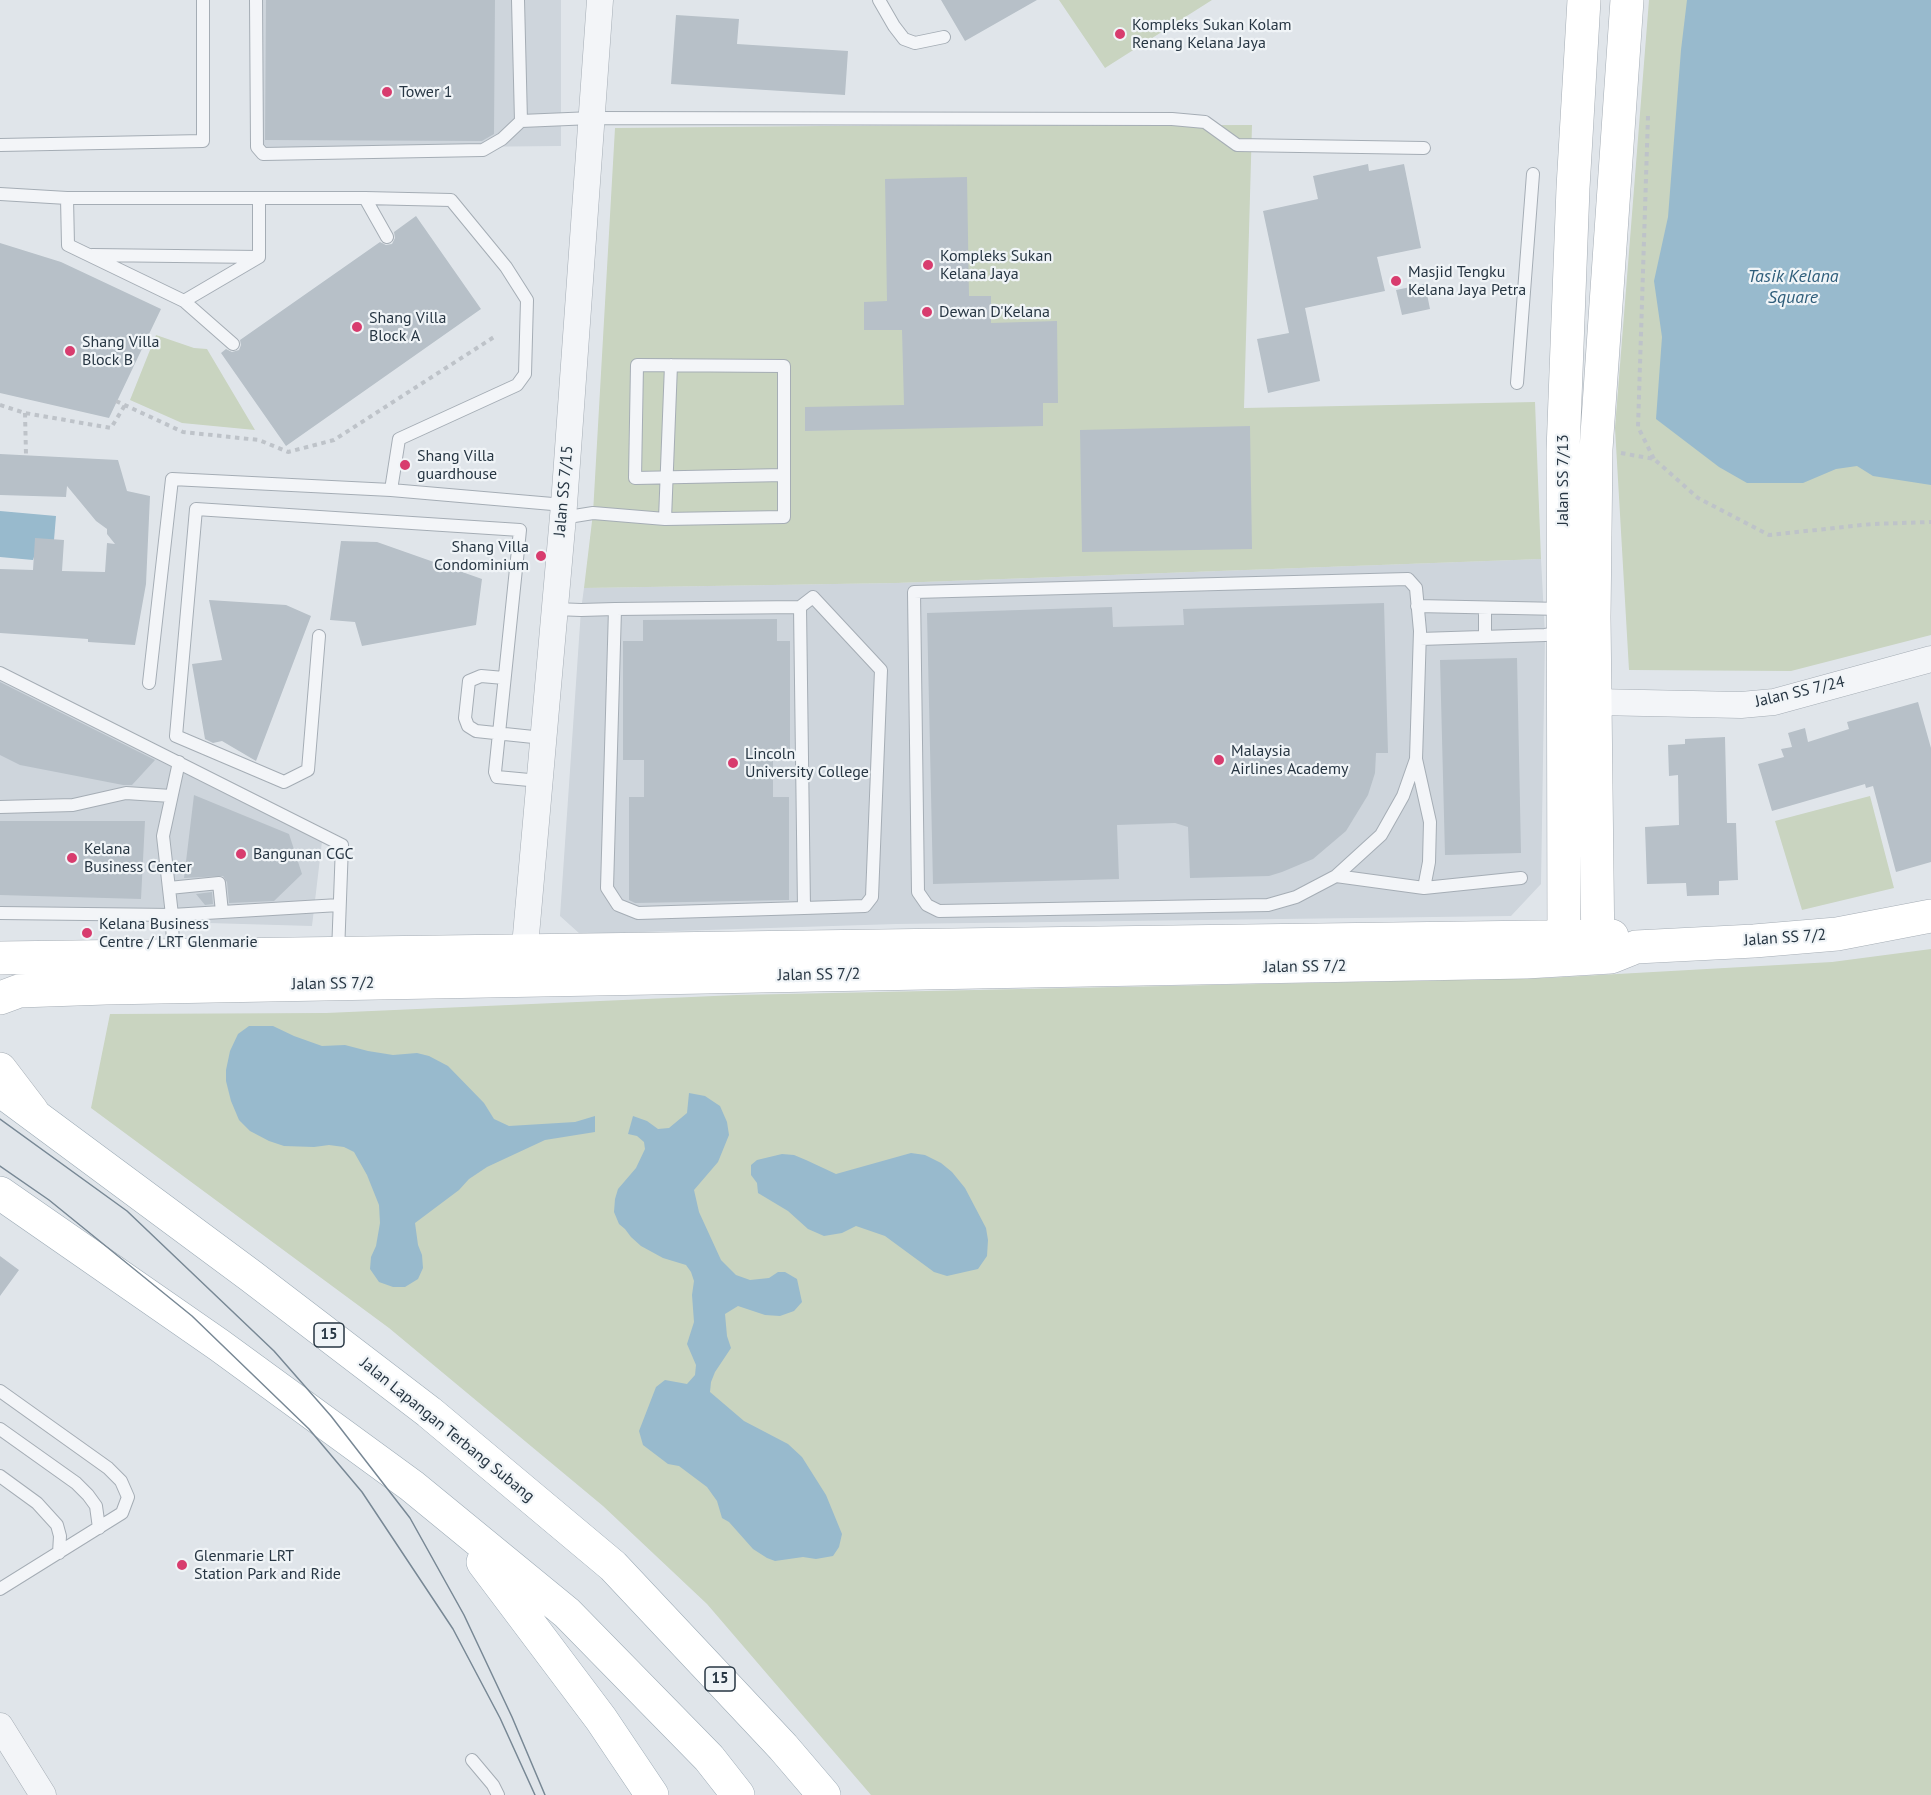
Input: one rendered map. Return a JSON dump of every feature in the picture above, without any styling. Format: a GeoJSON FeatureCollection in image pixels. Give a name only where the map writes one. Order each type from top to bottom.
{"type":"FeatureCollection","features":[{"type":"Feature","properties":{"kind":"street","name":"Jalan SS 7/15"},"geometry":{"type":"LineString","coordinates":[[524,966],[563,512],[600,0]]}},
{"type":"Feature","properties":{"kind":"street","name":"Jalan SS 7/13"},"geometry":{"type":"LineString","coordinates":[[1564,949],[1563,451],[1573,188],[1584,0]]}},
{"type":"Feature","properties":{"kind":"street","name":"Jalan SS 7/13"},"geometry":{"type":"LineString","coordinates":[[1598,947],[1594,617],[1596,449],[1627,0]]}},
{"type":"Feature","properties":{"kind":"street"},"geometry":{"type":"LineString","coordinates":[[1563,621],[1594,617]]}},
{"type":"Feature","properties":{"kind":"street","name":"Jalan SS 7/24"},"geometry":{"type":"LineString","coordinates":[[1595,702],[1741,705],[1774,702],[1931,659]]}},
{"type":"Feature","properties":{"kind":"street","name":"Jalan SS 7/2"},"geometry":{"type":"LineString","coordinates":[[0,958],[173,972],[1564,949],[1598,947],[1612,936],[1636,947],[1837,934],[1931,916]]}},
{"type":"Feature","properties":{"kind":"street","name":"Jalan SS 7/2"},"geometry":{"type":"LineString","coordinates":[[0,998],[19,991],[338,954],[524,966]]}},
{"type":"Feature","properties":{"kind":"street"},"geometry":{"type":"LineString","coordinates":[[0,1069],[35,1116]]}},
{"type":"Feature","properties":{"kind":"street","name":"Jalan Lapangan Terbang Subang"},"geometry":{"type":"LineString","coordinates":[[0,1089],[429,1412],[613,1566],[783,1747],[824,1795]]}},
{"type":"Feature","properties":{"kind":"street"},"geometry":{"type":"LineString","coordinates":[[0,1193],[219,1345],[412,1486],[567,1613],[710,1758],[738,1795]]}},
{"type":"Feature","properties":{"kind":"street"},"geometry":{"type":"LineString","coordinates":[[449,1517],[562,1666],[652,1795]]}},
{"type":"Feature","properties":{"kind":"street"},"geometry":{"type":"LineString","coordinates":[[0,1726],[43,1795]]}},
{"type":"Feature","properties":{"kind":"lane"},"geometry":{"type":"LineString","coordinates":[[0,144],[203,141],[203,0]]}},
{"type":"Feature","properties":{"kind":"lane"},"geometry":{"type":"LineString","coordinates":[[256,0],[257,147],[263,154],[483,150],[502,139],[521,121],[592,118],[1172,119],[1205,122],[1237,146],[1424,148]]}},
{"type":"Feature","properties":{"kind":"lane"},"geometry":{"type":"LineString","coordinates":[[518,0],[521,121]]}},
{"type":"Feature","properties":{"kind":"lane"},"geometry":{"type":"LineString","coordinates":[[879,0],[904,39],[915,43],[944,37]]}},
{"type":"Feature","properties":{"kind":"lane"},"geometry":{"type":"LineString","coordinates":[[1517,383],[1533,174]]}},
{"type":"Feature","properties":{"kind":"lane"},"geometry":{"type":"LineString","coordinates":[[0,194],[67,198],[451,200],[506,267],[527,300],[525,374],[517,385],[399,439],[391,490]]}},
{"type":"Feature","properties":{"kind":"lane"},"geometry":{"type":"LineString","coordinates":[[67,198],[68,245],[184,301],[232,345]]}},
{"type":"Feature","properties":{"kind":"lane"},"geometry":{"type":"LineString","coordinates":[[259,198],[259,256]]}},
{"type":"Feature","properties":{"kind":"lane"},"geometry":{"type":"LineString","coordinates":[[365,198],[387,237]]}},
{"type":"Feature","properties":{"kind":"lane"},"geometry":{"type":"LineString","coordinates":[[89,255],[259,256]]}},
{"type":"Feature","properties":{"kind":"lane"},"geometry":{"type":"LineString","coordinates":[[184,301],[259,256]]}},
{"type":"Feature","properties":{"kind":"lane"},"geometry":{"type":"LineString","coordinates":[[149,683],[172,479],[391,490],[563,512],[665,519],[784,517],[784,476],[784,366],[637,364],[635,478],[784,476]]}},
{"type":"Feature","properties":{"kind":"lane"},"geometry":{"type":"LineString","coordinates":[[665,519],[671,365]]}},
{"type":"Feature","properties":{"kind":"lane"},"geometry":{"type":"LineString","coordinates":[[319,636],[308,770],[284,782],[176,736],[196,509],[520,530],[495,775],[540,781]]}},
{"type":"Feature","properties":{"kind":"lane"},"geometry":{"type":"LineString","coordinates":[[1416,759],[1403,796],[1381,835],[1336,876],[1296,897],[1268,904],[939,911],[927,905],[918,892],[914,592],[1408,579],[1416,588],[1420,639],[1416,759],[1430,822],[1429,862],[1424,888]]}},
{"type":"Feature","properties":{"kind":"lane"},"geometry":{"type":"LineString","coordinates":[[555,609],[800,607],[813,597],[880,670],[872,897],[865,906],[638,913],[618,905],[607,888],[615,609]]}},
{"type":"Feature","properties":{"kind":"lane"},"geometry":{"type":"LineString","coordinates":[[1418,606],[1485,608],[1563,621]]}},
{"type":"Feature","properties":{"kind":"lane"},"geometry":{"type":"LineString","coordinates":[[800,607],[804,908]]}},
{"type":"Feature","properties":{"kind":"lane"},"geometry":{"type":"LineString","coordinates":[[1485,608],[1485,637]]}},
{"type":"Feature","properties":{"kind":"lane"},"geometry":{"type":"LineString","coordinates":[[1420,639],[1545,635],[1563,621]]}},
{"type":"Feature","properties":{"kind":"lane"},"geometry":{"type":"LineString","coordinates":[[0,673],[342,845],[338,954]]}},
{"type":"Feature","properties":{"kind":"lane"},"geometry":{"type":"LineString","coordinates":[[504,678],[477,677],[469,681],[465,718],[468,726],[476,731],[543,738]]}},
{"type":"Feature","properties":{"kind":"lane"},"geometry":{"type":"LineString","coordinates":[[173,972],[172,915],[163,836],[179,762]]}},
{"type":"Feature","properties":{"kind":"lane"},"geometry":{"type":"LineString","coordinates":[[0,807],[73,805],[126,793],[171,796]]}},
{"type":"Feature","properties":{"kind":"lane"},"geometry":{"type":"LineString","coordinates":[[1336,876],[1424,888],[1521,878]]}},
{"type":"Feature","properties":{"kind":"lane"},"geometry":{"type":"LineString","coordinates":[[169,888],[219,883],[222,912]]}},
{"type":"Feature","properties":{"kind":"lane"},"geometry":{"type":"LineString","coordinates":[[0,913],[172,915],[339,905]]}},
{"type":"Feature","properties":{"kind":"lane"},"geometry":{"type":"LineString","coordinates":[[0,1391],[108,1468],[121,1481],[128,1497],[122,1513],[0,1589]]}},
{"type":"Feature","properties":{"kind":"lane"},"geometry":{"type":"LineString","coordinates":[[0,1429],[76,1483],[88,1495],[96,1506],[99,1528]]}},
{"type":"Feature","properties":{"kind":"lane"},"geometry":{"type":"LineString","coordinates":[[0,1476],[37,1503],[57,1525],[60,1536],[59,1553]]}},
{"type":"Feature","properties":{"kind":"lane"},"geometry":{"type":"LineString","coordinates":[[472,1760],[493,1785],[498,1795]]}},
{"type":"Feature","properties":{"kind":"path"},"geometry":{"type":"LineString","coordinates":[[1648,111],[1638,427],[1654,459],[1698,498],[1769,535],[1872,524],[1931,522]]}},
{"type":"Feature","properties":{"kind":"path"},"geometry":{"type":"LineString","coordinates":[[116,401],[183,432],[259,440],[288,452],[334,440],[494,337]]}},
{"type":"Feature","properties":{"kind":"path"},"geometry":{"type":"LineString","coordinates":[[0,405],[25,413],[111,428],[125,405]]}},
{"type":"Feature","properties":{"kind":"path"},"geometry":{"type":"LineString","coordinates":[[25,413],[26,455]]}},
{"type":"Feature","properties":{"kind":"path"},"geometry":{"type":"LineString","coordinates":[[1596,449],[1654,459]]}},
{"type":"Feature","properties":{"kind":"shaded area"},"geometry":{"type":"Polygon","coordinates":[[[251,0],[561,0],[561,146],[251,149],[251,0]]]}},
{"type":"Feature","properties":{"kind":"shaded area","name":"Malaysia Airlines Academy"},"geometry":{"type":"Polygon","coordinates":[[[1541,559],[1545,635],[1541,884],[1511,916],[896,924],[580,934],[560,916],[584,588],[896,583],[1541,559]]]}},
{"type":"Feature","properties":{"kind":"shaded area"},"geometry":{"type":"Polygon","coordinates":[[[0,674],[323,833],[312,926],[0,917],[0,674]]]}},
{"type":"Feature","properties":{"kind":"green space","name":"Kompleks Sukan Kolam Renang Kelana Jaya"},"geometry":{"type":"Polygon","coordinates":[[[1059,0],[1212,0],[1105,68],[1059,0]]]}},
{"type":"Feature","properties":{"kind":"green space","name":"Tasik Kelana Square"},"geometry":{"type":"Polygon","coordinates":[[[1649,0],[1931,0],[1931,635],[1791,671],[1629,670],[1615,428],[1649,0]]]}},
{"type":"Feature","properties":{"kind":"green space","name":"Kompleks Sukan Kelana Jaya"},"geometry":{"type":"Polygon","coordinates":[[[1252,125],[1244,408],[1535,402],[1541,559],[896,583],[584,588],[593,513],[615,128],[1252,125]]]}},
{"type":"Feature","properties":{"kind":"green space"},"geometry":{"type":"Polygon","coordinates":[[[156,335],[194,348],[207,349],[255,430],[182,423],[130,400],[156,335]]]}},
{"type":"Feature","properties":{"kind":"green space"},"geometry":{"type":"Polygon","coordinates":[[[1870,796],[1894,888],[1802,910],[1775,821],[1870,796]]]}},
{"type":"Feature","properties":{"kind":"green space"},"geometry":{"type":"Polygon","coordinates":[[[1931,949],[1931,1795],[871,1795],[707,1604],[603,1506],[389,1328],[91,1108],[110,1014],[326,1013],[737,995],[1546,978],[1832,962],[1931,949]]]}},
{"type":"Feature","properties":{"kind":"water","name":"Tasik Kelana Square"},"geometry":{"type":"Polygon","coordinates":[[[1687,0],[1931,0],[1931,485],[1873,476],[1857,466],[1836,469],[1803,483],[1747,483],[1719,467],[1656,419],[1662,337],[1654,281],[1668,217],[1687,0]]]}},
{"type":"Feature","properties":{"kind":"water"},"geometry":{"type":"Polygon","coordinates":[[[0,511],[56,516],[54,540],[33,560],[0,557],[0,511]]]}},
{"type":"Feature","properties":{"kind":"water"},"geometry":{"type":"Polygon","coordinates":[[[249,1026],[273,1026],[322,1046],[345,1045],[393,1055],[417,1053],[429,1056],[448,1066],[484,1103],[494,1119],[509,1126],[575,1122],[595,1116],[595,1132],[545,1140],[487,1167],[469,1179],[459,1190],[415,1223],[423,1268],[418,1279],[405,1287],[393,1287],[379,1282],[370,1269],[380,1223],[379,1205],[367,1175],[354,1152],[344,1147],[329,1145],[284,1146],[250,1131],[239,1120],[231,1101],[226,1070],[230,1051],[238,1034],[249,1026]]]}},
{"type":"Feature","properties":{"kind":"water"},"geometry":{"type":"Polygon","coordinates":[[[689,1093],[705,1096],[720,1106],[727,1122],[729,1135],[718,1162],[694,1190],[699,1212],[721,1260],[736,1275],[750,1280],[769,1278],[778,1272],[785,1272],[797,1279],[802,1302],[794,1311],[780,1316],[765,1315],[738,1306],[725,1314],[727,1336],[731,1348],[715,1372],[710,1392],[744,1421],[788,1444],[802,1457],[826,1495],[842,1534],[839,1547],[833,1556],[775,1561],[767,1558],[753,1549],[729,1522],[722,1518],[717,1501],[707,1487],[679,1466],[668,1464],[643,1445],[639,1431],[656,1387],[665,1380],[687,1384],[695,1375],[696,1365],[687,1344],[694,1322],[692,1295],[694,1281],[686,1265],[663,1258],[641,1246],[631,1237],[619,1224],[614,1212],[615,1199],[618,1189],[636,1168],[645,1149],[644,1142],[637,1136],[628,1134],[633,1116],[647,1121],[658,1129],[669,1128],[687,1113],[689,1093]]]}},
{"type":"Feature","properties":{"kind":"water"},"geometry":{"type":"Polygon","coordinates":[[[911,1153],[925,1155],[941,1163],[965,1188],[986,1228],[988,1240],[987,1256],[978,1269],[947,1276],[934,1272],[885,1236],[856,1226],[842,1233],[824,1236],[808,1229],[788,1211],[758,1193],[757,1183],[751,1175],[751,1165],[757,1160],[782,1154],[794,1155],[836,1174],[911,1153]]]}},
{"type":"Feature","properties":{"kind":"building"},"geometry":{"type":"Polygon","coordinates":[[[266,0],[495,0],[494,134],[482,141],[265,140],[266,0]]]}},
{"type":"Feature","properties":{"kind":"building"},"geometry":{"type":"Polygon","coordinates":[[[941,0],[1037,0],[965,41],[941,0]]]}},
{"type":"Feature","properties":{"kind":"building"},"geometry":{"type":"Polygon","coordinates":[[[676,15],[739,19],[737,44],[848,51],[845,95],[671,84],[676,15]]]}},
{"type":"Feature","properties":{"kind":"building"},"geometry":{"type":"Polygon","coordinates":[[[1368,164],[1369,171],[1404,164],[1421,248],[1377,257],[1385,291],[1305,308],[1320,381],[1268,393],[1257,339],[1289,333],[1263,211],[1318,199],[1313,176],[1368,164]]]}},
{"type":"Feature","properties":{"kind":"building","name":"Dewan D'Kelana"},"geometry":{"type":"Polygon","coordinates":[[[967,177],[969,296],[991,296],[991,323],[1057,321],[1058,403],[1043,403],[1043,426],[805,431],[805,407],[904,405],[902,330],[864,330],[864,302],[887,301],[885,179],[967,177]]]}},
{"type":"Feature","properties":{"kind":"building","name":"Shang Villa Block A"},"geometry":{"type":"Polygon","coordinates":[[[416,216],[481,309],[286,446],[221,353],[226,349],[232,352],[239,350],[240,340],[380,242],[386,245],[392,244],[395,238],[394,232],[416,216]]]}},
{"type":"Feature","properties":{"kind":"building","name":"Shang Villa Block B"},"geometry":{"type":"Polygon","coordinates":[[[0,243],[61,262],[161,309],[109,418],[0,393],[0,243]]]}},
{"type":"Feature","properties":{"kind":"building"},"geometry":{"type":"Polygon","coordinates":[[[1425,284],[1430,309],[1402,315],[1396,290],[1425,284]]]}},
{"type":"Feature","properties":{"kind":"building"},"geometry":{"type":"Polygon","coordinates":[[[1250,426],[1252,549],[1082,552],[1080,430],[1250,426]]]}},
{"type":"Feature","properties":{"kind":"building"},"geometry":{"type":"Polygon","coordinates":[[[0,454],[118,460],[127,491],[150,496],[146,584],[135,645],[88,642],[88,639],[0,633],[0,569],[33,570],[35,538],[64,540],[62,571],[105,572],[107,543],[115,544],[107,534],[107,529],[96,521],[67,486],[66,497],[0,495],[0,454]]]}},
{"type":"Feature","properties":{"kind":"building"},"geometry":{"type":"Polygon","coordinates":[[[341,541],[377,542],[482,579],[476,625],[362,646],[355,622],[330,620],[341,541]]]}},
{"type":"Feature","properties":{"kind":"building"},"geometry":{"type":"Polygon","coordinates":[[[209,600],[286,605],[311,616],[256,761],[222,741],[213,743],[205,739],[192,664],[222,660],[209,600]]]}},
{"type":"Feature","properties":{"kind":"building"},"geometry":{"type":"Polygon","coordinates":[[[1384,603],[1388,753],[1376,753],[1375,773],[1368,795],[1346,831],[1313,859],[1269,876],[1190,878],[1188,827],[1175,823],[1117,825],[1119,879],[933,884],[927,613],[1112,607],[1113,627],[1184,625],[1183,609],[1384,603]]]}},
{"type":"Feature","properties":{"kind":"building"},"geometry":{"type":"Polygon","coordinates":[[[777,619],[777,641],[790,641],[790,760],[773,760],[773,797],[789,797],[789,900],[635,903],[629,900],[629,797],[644,797],[644,760],[623,760],[623,641],[643,641],[643,620],[777,619]]]}},
{"type":"Feature","properties":{"kind":"building"},"geometry":{"type":"Polygon","coordinates":[[[1517,658],[1521,853],[1445,855],[1440,660],[1517,658]]]}},
{"type":"Feature","properties":{"kind":"building"},"geometry":{"type":"Polygon","coordinates":[[[0,682],[155,760],[132,785],[123,785],[20,765],[0,755],[0,682]]]}},
{"type":"Feature","properties":{"kind":"building"},"geometry":{"type":"Polygon","coordinates":[[[1918,702],[1931,748],[1931,862],[1896,872],[1873,786],[1866,788],[1865,784],[1772,811],[1758,764],[1784,757],[1781,749],[1792,747],[1788,733],[1805,728],[1808,742],[1849,729],[1847,722],[1918,702]]]}},
{"type":"Feature","properties":{"kind":"building"},"geometry":{"type":"Polygon","coordinates":[[[1725,737],[1727,823],[1736,823],[1738,880],[1719,881],[1719,895],[1687,896],[1686,883],[1647,884],[1645,827],[1679,825],[1678,775],[1669,776],[1668,745],[1685,744],[1685,739],[1725,737]]]}},
{"type":"Feature","properties":{"kind":"building","name":"Bangunan CGC"},"geometry":{"type":"Polygon","coordinates":[[[194,795],[289,834],[302,874],[274,901],[229,903],[227,882],[223,876],[184,878],[194,795]]]}},
{"type":"Feature","properties":{"kind":"building","name":"Kelana Business Center"},"geometry":{"type":"Polygon","coordinates":[[[0,821],[145,821],[141,899],[0,895],[0,821]]]}},
{"type":"Feature","properties":{"kind":"building"},"geometry":{"type":"Polygon","coordinates":[[[212,892],[213,904],[205,905],[196,894],[212,892]]]}},
{"type":"Feature","properties":{"kind":"building"},"geometry":{"type":"Polygon","coordinates":[[[0,1256],[19,1270],[0,1296],[0,1256]]]}},
{"type":"Feature","properties":{"kind":"tram line"},"geometry":{"type":"LineString","coordinates":[[0,1119],[127,1211],[274,1351],[331,1416],[410,1518],[464,1615],[512,1717],[545,1795]]}},
{"type":"Feature","properties":{"kind":"tram line"},"geometry":{"type":"LineString","coordinates":[[0,1166],[49,1200],[192,1316],[309,1429],[362,1492],[453,1629],[500,1718],[535,1795]]}},
{"type":"Feature","properties":{"kind":"place","name":"Kompleks Sukan Kolam Renang Kelana Jaya"},"geometry":{"type":"Point","coordinates":[1120,34]}},
{"type":"Feature","properties":{"kind":"place","name":"Tower 1"},"geometry":{"type":"Point","coordinates":[387,92]}},
{"type":"Feature","properties":{"kind":"place","name":"Kompleks Sukan Kelana Jaya"},"geometry":{"type":"Point","coordinates":[928,265]}},
{"type":"Feature","properties":{"kind":"place","name":"Masjid Tengku Kelana Jaya Petra"},"geometry":{"type":"Point","coordinates":[1396,281]}},
{"type":"Feature","properties":{"kind":"place","name":"Dewan D'Kelana"},"geometry":{"type":"Point","coordinates":[927,312]}},
{"type":"Feature","properties":{"kind":"place","name":"Shang Villa Block A"},"geometry":{"type":"Point","coordinates":[357,327]}},
{"type":"Feature","properties":{"kind":"place","name":"Shang Villa Block B"},"geometry":{"type":"Point","coordinates":[70,351]}},
{"type":"Feature","properties":{"kind":"place","name":"Shang Villa guardhouse"},"geometry":{"type":"Point","coordinates":[405,465]}},
{"type":"Feature","properties":{"kind":"place","name":"Shang Villa Condominium"},"geometry":{"type":"Point","coordinates":[541,556]}},
{"type":"Feature","properties":{"kind":"place","name":"Malaysia Airlines Academy"},"geometry":{"type":"Point","coordinates":[1219,760]}},
{"type":"Feature","properties":{"kind":"place","name":"Lincoln University College"},"geometry":{"type":"Point","coordinates":[733,763]}},
{"type":"Feature","properties":{"kind":"place","name":"Bangunan CGC"},"geometry":{"type":"Point","coordinates":[241,854]}},
{"type":"Feature","properties":{"kind":"place","name":"Kelana Business Center"},"geometry":{"type":"Point","coordinates":[72,858]}},
{"type":"Feature","properties":{"kind":"place","name":"Kelana Business Centre / LRT Glenmarie"},"geometry":{"type":"Point","coordinates":[87,933]}},
{"type":"Feature","properties":{"kind":"place","name":"Glenmarie LRT Station Park and Ride"},"geometry":{"type":"Point","coordinates":[182,1565]}}]}
